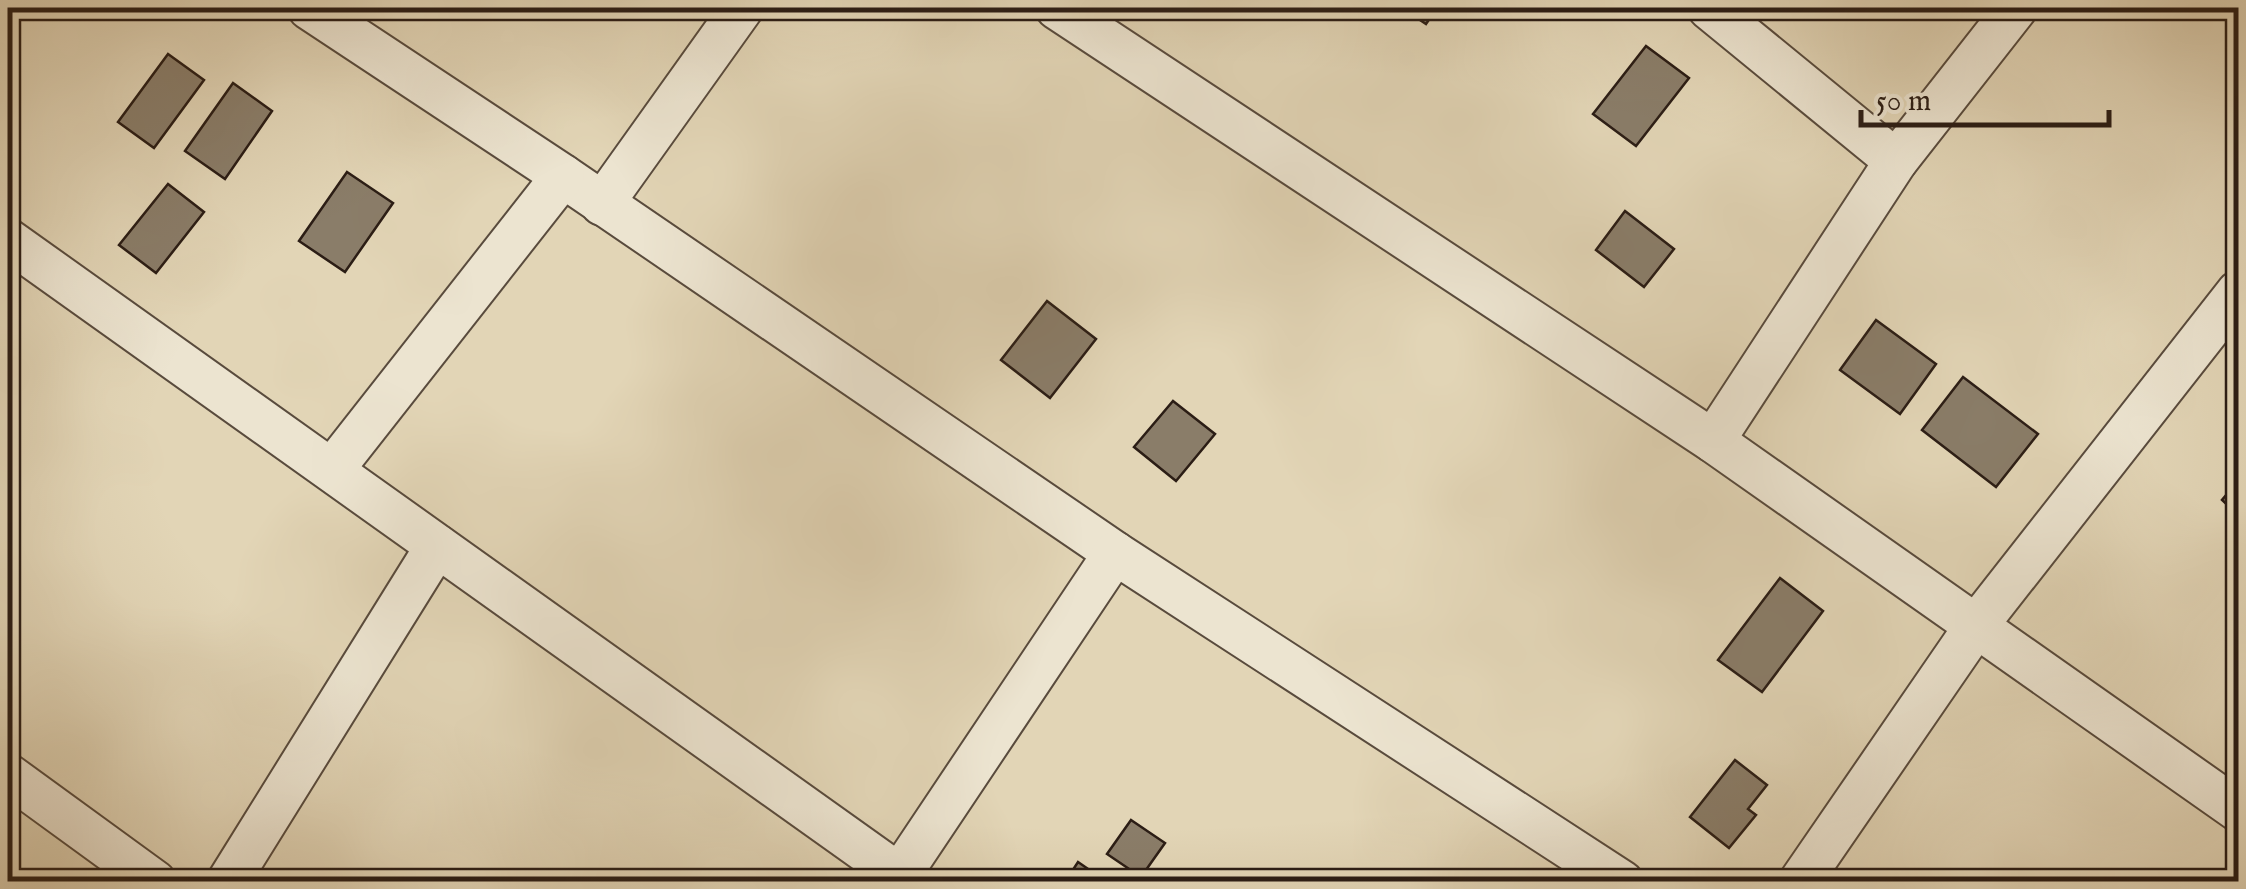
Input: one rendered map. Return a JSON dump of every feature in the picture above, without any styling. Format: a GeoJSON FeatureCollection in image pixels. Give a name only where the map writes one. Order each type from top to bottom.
{"type":"FeatureCollection","features":[{"type":"Feature","properties":{"kind":"street"},"geometry":{"type":"LineString","coordinates":[[310,8],[564,176],[1115,553],[1622,882]]}},
{"type":"Feature","properties":{"kind":"street"},"geometry":{"type":"LineString","coordinates":[[602,204],[742,8]]}},
{"type":"Feature","properties":{"kind":"street"},"geometry":{"type":"LineString","coordinates":[[1057,8],[1713,441],[2238,810]]}},
{"type":"Feature","properties":{"kind":"street"},"geometry":{"type":"LineString","coordinates":[[1709,8],[1896,161]]}},
{"type":"Feature","properties":{"kind":"street"},"geometry":{"type":"LineString","coordinates":[[1713,441],[1896,161],[2016,8]]}},
{"type":"Feature","properties":{"kind":"street"},"geometry":{"type":"LineString","coordinates":[[332,470],[564,176]]}},
{"type":"Feature","properties":{"kind":"street"},"geometry":{"type":"LineString","coordinates":[[8,240],[901,879],[1115,553]]}},
{"type":"Feature","properties":{"kind":"street"},"geometry":{"type":"LineString","coordinates":[[1800,882],[1976,626],[2224,344],[2238,292]]}},
{"type":"Feature","properties":{"kind":"street"},"geometry":{"type":"LineString","coordinates":[[228,882],[437,546]]}},
{"type":"Feature","properties":{"kind":"street"},"geometry":{"type":"LineString","coordinates":[[8,775],[154,882]]}},
{"type":"Feature","properties":{"kind":"building"},"geometry":{"type":"Polygon","coordinates":[[[1402,8],[1437,8],[1426,24],[1402,8]]]}},
{"type":"Feature","properties":{"kind":"building"},"geometry":{"type":"Polygon","coordinates":[[[1646,46],[1689,78],[1636,146],[1593,114],[1646,46]]]}},
{"type":"Feature","properties":{"kind":"building"},"geometry":{"type":"Polygon","coordinates":[[[168,54],[204,80],[154,148],[118,122],[168,54]]]}},
{"type":"Feature","properties":{"kind":"building"},"geometry":{"type":"Polygon","coordinates":[[[233,83],[272,111],[225,179],[185,151],[233,83]]]}},
{"type":"Feature","properties":{"kind":"building"},"geometry":{"type":"Polygon","coordinates":[[[347,172],[393,203],[345,272],[299,241],[347,172]]]}},
{"type":"Feature","properties":{"kind":"building"},"geometry":{"type":"Polygon","coordinates":[[[168,184],[204,212],[156,273],[119,245],[168,184]]]}},
{"type":"Feature","properties":{"kind":"building"},"geometry":{"type":"Polygon","coordinates":[[[1625,211],[1674,249],[1644,287],[1596,250],[1625,211]]]}},
{"type":"Feature","properties":{"kind":"building"},"geometry":{"type":"Polygon","coordinates":[[[1047,301],[1096,339],[1050,398],[1001,360],[1047,301]]]}},
{"type":"Feature","properties":{"kind":"building"},"geometry":{"type":"Polygon","coordinates":[[[1876,320],[1936,364],[1900,414],[1840,370],[1876,320]]]}},
{"type":"Feature","properties":{"kind":"building"},"geometry":{"type":"Polygon","coordinates":[[[1963,377],[2038,434],[1996,487],[1922,430],[1963,377]]]}},
{"type":"Feature","properties":{"kind":"building"},"geometry":{"type":"Polygon","coordinates":[[[1173,401],[1215,434],[1176,481],[1134,447],[1173,401]]]}},
{"type":"Feature","properties":{"kind":"building"},"geometry":{"type":"Polygon","coordinates":[[[2238,481],[2238,515],[2222,500],[2238,481]]]}},
{"type":"Feature","properties":{"kind":"building"},"geometry":{"type":"Polygon","coordinates":[[[2238,557],[2238,580],[2227,571],[2238,557]]]}},
{"type":"Feature","properties":{"kind":"building"},"geometry":{"type":"Polygon","coordinates":[[[1780,578],[1823,611],[1762,692],[1718,660],[1780,578]]]}},
{"type":"Feature","properties":{"kind":"building"},"geometry":{"type":"Polygon","coordinates":[[[1735,760],[1767,785],[1748,809],[1756,815],[1729,848],[1690,817],[1735,760]]]}},
{"type":"Feature","properties":{"kind":"building"},"geometry":{"type":"Polygon","coordinates":[[[1131,820],[1165,843],[1141,877],[1107,854],[1131,820]]]}},
{"type":"Feature","properties":{"kind":"building"},"geometry":{"type":"Polygon","coordinates":[[[1078,862],[1107,882],[1065,882],[1078,862]]]}}]}
